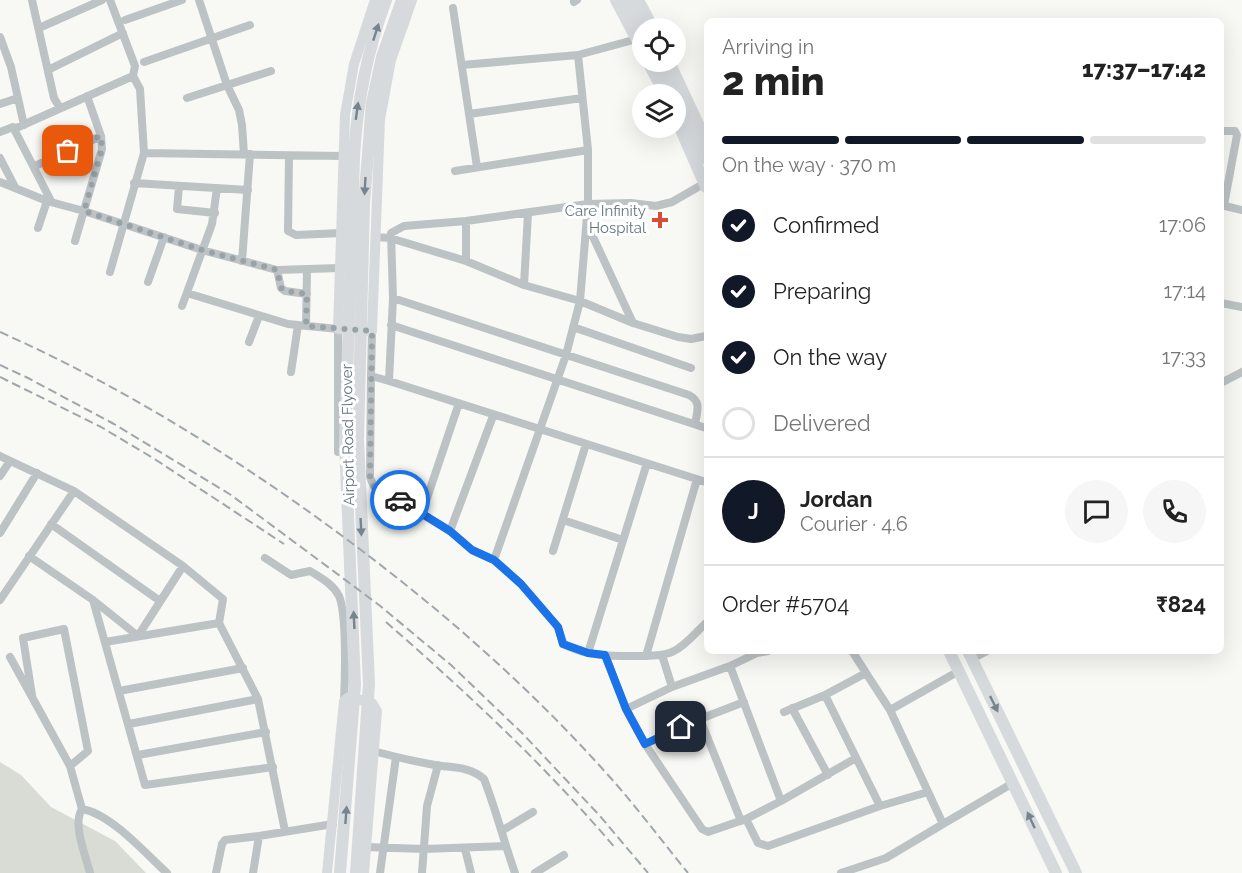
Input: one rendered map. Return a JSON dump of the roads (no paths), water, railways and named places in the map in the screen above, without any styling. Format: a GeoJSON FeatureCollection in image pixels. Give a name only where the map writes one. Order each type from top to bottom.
{"type":"FeatureCollection","features":[{"type":"Feature","properties":{"kind":"main road","name":"Airport Road Flyover"},"geometry":{"type":"LineString","coordinates":[[340,873],[355,676],[345,443],[355,129],[366,64],[386,0]]}},
{"type":"Feature","properties":{"kind":"main road","name":"Airport Road Flyover"},"geometry":{"type":"LineString","coordinates":[[356,873],[369,684],[358,460],[360,302],[368,133],[372,104],[402,0]]}},
{"type":"Feature","properties":{"kind":"main road"},"geometry":{"type":"LineString","coordinates":[[616,0],[632,26]]}},
{"type":"Feature","properties":{"kind":"main road"},"geometry":{"type":"LineString","coordinates":[[628,0],[634,18]]}},
{"type":"Feature","properties":{"kind":"main road"},"geometry":{"type":"LineString","coordinates":[[638,0],[648,18]]}},
{"type":"Feature","properties":{"kind":"main road"},"geometry":{"type":"LineString","coordinates":[[674,72],[704,137]]}},
{"type":"Feature","properties":{"kind":"main road"},"geometry":{"type":"LineString","coordinates":[[686,118],[704,155]]}},
{"type":"Feature","properties":{"kind":"main road"},"geometry":{"type":"LineString","coordinates":[[685,138],[704,181]]}},
{"type":"Feature","properties":{"kind":"main road"},"geometry":{"type":"LineString","coordinates":[[950,654],[1056,873]]}},
{"type":"Feature","properties":{"kind":"main road"},"geometry":{"type":"LineString","coordinates":[[970,655],[1076,873]]}},
{"type":"Feature","properties":{"kind":"street"},"geometry":{"type":"LineString","coordinates":[[32,0],[54,99],[60,108]]}},
{"type":"Feature","properties":{"kind":"street"},"geometry":{"type":"LineString","coordinates":[[39,28],[102,0]]}},
{"type":"Feature","properties":{"kind":"street"},"geometry":{"type":"LineString","coordinates":[[110,0],[135,66],[133,76],[140,89],[144,153],[110,272]]}},
{"type":"Feature","properties":{"kind":"street"},"geometry":{"type":"LineString","coordinates":[[125,20],[182,0]]}},
{"type":"Feature","properties":{"kind":"street"},"geometry":{"type":"LineString","coordinates":[[199,0],[227,85],[243,125],[248,190],[242,261]]}},
{"type":"Feature","properties":{"kind":"street"},"geometry":{"type":"LineString","coordinates":[[338,452],[338,328],[345,115],[359,45],[375,0]]}},
{"type":"Feature","properties":{"kind":"street"},"geometry":{"type":"LineString","coordinates":[[412,0],[384,61],[372,331],[370,477],[374,487],[422,513],[450,531],[472,550],[494,560],[521,584],[558,627],[563,644],[588,653],[618,657],[662,656],[675,651],[704,625]]}},
{"type":"Feature","properties":{"kind":"street"},"geometry":{"type":"LineString","coordinates":[[453,8],[477,167]]}},
{"type":"Feature","properties":{"kind":"street"},"geometry":{"type":"LineString","coordinates":[[144,62],[250,25]]}},
{"type":"Feature","properties":{"kind":"street"},"geometry":{"type":"LineString","coordinates":[[48,70],[123,33]]}},
{"type":"Feature","properties":{"kind":"street"},"geometry":{"type":"LineString","coordinates":[[0,37],[11,67],[24,125]]}},
{"type":"Feature","properties":{"kind":"street"},"geometry":{"type":"LineString","coordinates":[[462,65],[578,55],[632,41]]}},
{"type":"Feature","properties":{"kind":"street"},"geometry":{"type":"LineString","coordinates":[[494,560],[566,355],[580,301],[587,224],[588,150],[578,55]]}},
{"type":"Feature","properties":{"kind":"street"},"geometry":{"type":"LineString","coordinates":[[187,98],[271,70]]}},
{"type":"Feature","properties":{"kind":"street"},"geometry":{"type":"LineString","coordinates":[[0,132],[14,127],[15,129],[133,76]]}},
{"type":"Feature","properties":{"kind":"street"},"geometry":{"type":"LineString","coordinates":[[75,241],[102,149],[101,136],[87,96]]}},
{"type":"Feature","properties":{"kind":"street"},"geometry":{"type":"LineString","coordinates":[[0,104],[18,98]]}},
{"type":"Feature","properties":{"kind":"street"},"geometry":{"type":"LineString","coordinates":[[469,114],[582,98]]}},
{"type":"Feature","properties":{"kind":"street"},"geometry":{"type":"LineString","coordinates":[[15,129],[35,166],[49,201],[38,228]]}},
{"type":"Feature","properties":{"kind":"street"},"geometry":{"type":"LineString","coordinates":[[1224,131],[1235,131],[1237,135],[1224,196]]}},
{"type":"Feature","properties":{"kind":"street"},"geometry":{"type":"LineString","coordinates":[[35,166],[101,136]]}},
{"type":"Feature","properties":{"kind":"street"},"geometry":{"type":"LineString","coordinates":[[455,171],[588,150]]}},
{"type":"Feature","properties":{"kind":"street"},"geometry":{"type":"LineString","coordinates":[[144,153],[344,156]]}},
{"type":"Feature","properties":{"kind":"street"},"geometry":{"type":"LineString","coordinates":[[289,156],[288,231],[296,235],[341,233]]}},
{"type":"Feature","properties":{"kind":"street"},"geometry":{"type":"LineString","coordinates":[[0,158],[15,187]]}},
{"type":"Feature","properties":{"kind":"street"},"geometry":{"type":"LineString","coordinates":[[0,182],[49,201],[202,250],[277,270],[340,268]]}},
{"type":"Feature","properties":{"kind":"street"},"geometry":{"type":"LineString","coordinates":[[134,183],[248,190]]}},
{"type":"Feature","properties":{"kind":"street"},"geometry":{"type":"LineString","coordinates":[[389,381],[393,298],[390,238],[394,230],[404,226],[466,221],[588,204],[663,205],[704,186]]}},
{"type":"Feature","properties":{"kind":"street"},"geometry":{"type":"LineString","coordinates":[[179,187],[177,209],[215,213]]}},
{"type":"Feature","properties":{"kind":"street"},"geometry":{"type":"LineString","coordinates":[[182,306],[215,213],[217,188]]}},
{"type":"Feature","properties":{"kind":"street"},"geometry":{"type":"LineString","coordinates":[[1224,206],[1242,210]]}},
{"type":"Feature","properties":{"kind":"street"},"geometry":{"type":"LineString","coordinates":[[524,285],[528,213]]}},
{"type":"Feature","properties":{"kind":"street"},"geometry":{"type":"LineString","coordinates":[[466,221],[466,261]]}},
{"type":"Feature","properties":{"kind":"street"},"geometry":{"type":"LineString","coordinates":[[587,224],[633,323]]}},
{"type":"Feature","properties":{"kind":"street"},"geometry":{"type":"LineString","coordinates":[[148,282],[164,237]]}},
{"type":"Feature","properties":{"kind":"street"},"geometry":{"type":"LineString","coordinates":[[375,237],[390,238],[466,261],[524,285],[580,301],[633,323],[678,337],[691,339],[704,336]]}},
{"type":"Feature","properties":{"kind":"street"},"geometry":{"type":"LineString","coordinates":[[291,372],[307,294],[307,269]]}},
{"type":"Feature","properties":{"kind":"street"},"geometry":{"type":"LineString","coordinates":[[277,270],[281,288],[285,291],[307,294]]}},
{"type":"Feature","properties":{"kind":"street"},"geometry":{"type":"LineString","coordinates":[[187,293],[259,316],[302,325],[372,331]]}},
{"type":"Feature","properties":{"kind":"street"},"geometry":{"type":"LineString","coordinates":[[393,298],[689,395],[696,399],[698,404],[695,424]]}},
{"type":"Feature","properties":{"kind":"street"},"geometry":{"type":"LineString","coordinates":[[1224,304],[1242,307]]}},
{"type":"Feature","properties":{"kind":"street"},"geometry":{"type":"LineString","coordinates":[[249,342],[259,316]]}},
{"type":"Feature","properties":{"kind":"street"},"geometry":{"type":"LineString","coordinates":[[391,325],[556,381],[604,394],[704,427]]}},
{"type":"Feature","properties":{"kind":"street"},"geometry":{"type":"LineString","coordinates":[[573,327],[691,368]]}},
{"type":"Feature","properties":{"kind":"street"},"geometry":{"type":"LineString","coordinates":[[1224,381],[1242,372]]}},
{"type":"Feature","properties":{"kind":"street"},"geometry":{"type":"LineString","coordinates":[[371,376],[704,481]]}},
{"type":"Feature","properties":{"kind":"street"},"geometry":{"type":"LineString","coordinates":[[422,513],[459,404]]}},
{"type":"Feature","properties":{"kind":"street"},"geometry":{"type":"LineString","coordinates":[[450,531],[493,416]]}},
{"type":"Feature","properties":{"kind":"street"},"geometry":{"type":"LineString","coordinates":[[553,551],[586,444]]}},
{"type":"Feature","properties":{"kind":"street"},"geometry":{"type":"LineString","coordinates":[[0,456],[74,491],[183,566],[223,599],[219,623],[258,699],[285,831]]}},
{"type":"Feature","properties":{"kind":"street"},"geometry":{"type":"LineString","coordinates":[[0,476],[10,461]]}},
{"type":"Feature","properties":{"kind":"street"},"geometry":{"type":"LineString","coordinates":[[588,653],[647,463]]}},
{"type":"Feature","properties":{"kind":"street"},"geometry":{"type":"LineString","coordinates":[[0,533],[37,473]]}},
{"type":"Feature","properties":{"kind":"street"},"geometry":{"type":"LineString","coordinates":[[646,656],[697,479]]}},
{"type":"Feature","properties":{"kind":"street"},"geometry":{"type":"LineString","coordinates":[[0,600],[74,491]]}},
{"type":"Feature","properties":{"kind":"street"},"geometry":{"type":"LineString","coordinates":[[563,520],[623,540]]}},
{"type":"Feature","properties":{"kind":"street"},"geometry":{"type":"LineString","coordinates":[[51,524],[160,601]]}},
{"type":"Feature","properties":{"kind":"street"},"geometry":{"type":"LineString","coordinates":[[29,556],[93,600],[138,636]]}},
{"type":"Feature","properties":{"kind":"street"},"geometry":{"type":"LineString","coordinates":[[265,558],[291,575],[310,571],[328,582],[339,596],[345,657],[344,701],[327,873]]}},
{"type":"Feature","properties":{"kind":"street"},"geometry":{"type":"LineString","coordinates":[[138,636],[183,566]]}},
{"type":"Feature","properties":{"kind":"street"},"geometry":{"type":"LineString","coordinates":[[93,600],[145,785],[273,767]]}},
{"type":"Feature","properties":{"kind":"street"},"geometry":{"type":"LineString","coordinates":[[105,642],[219,623]]}},
{"type":"Feature","properties":{"kind":"street"},"geometry":{"type":"LineString","coordinates":[[32,695],[23,638],[64,629],[88,751],[70,766]]}},
{"type":"Feature","properties":{"kind":"street"},"geometry":{"type":"LineString","coordinates":[[626,709],[672,687],[730,666],[755,654]]}},
{"type":"Feature","properties":{"kind":"street"},"geometry":{"type":"LineString","coordinates":[[854,654],[890,710],[943,824]]}},
{"type":"Feature","properties":{"kind":"street"},"geometry":{"type":"LineString","coordinates":[[605,655],[626,709],[645,744],[702,829],[708,832],[744,820],[856,758]]}},
{"type":"Feature","properties":{"kind":"street"},"geometry":{"type":"LineString","coordinates":[[662,656],[672,687]]}},
{"type":"Feature","properties":{"kind":"street"},"geometry":{"type":"LineString","coordinates":[[10,657],[70,766],[82,809],[78,815],[77,824],[90,873]]}},
{"type":"Feature","properties":{"kind":"street"},"geometry":{"type":"LineString","coordinates":[[730,666],[782,801]]}},
{"type":"Feature","properties":{"kind":"street"},"geometry":{"type":"LineString","coordinates":[[119,691],[243,668]]}},
{"type":"Feature","properties":{"kind":"street"},"geometry":{"type":"LineString","coordinates":[[890,710],[959,671]]}},
{"type":"Feature","properties":{"kind":"street"},"geometry":{"type":"LineString","coordinates":[[784,712],[825,695],[866,673]]}},
{"type":"Feature","properties":{"kind":"street"},"geometry":{"type":"LineString","coordinates":[[825,695],[880,806]]}},
{"type":"Feature","properties":{"kind":"street"},"geometry":{"type":"LineString","coordinates":[[344,701],[349,697],[372,703],[376,707],[364,873]]}},
{"type":"Feature","properties":{"kind":"street"},"geometry":{"type":"LineString","coordinates":[[129,724],[258,699]]}},
{"type":"Feature","properties":{"kind":"street"},"geometry":{"type":"LineString","coordinates":[[645,744],[744,702]]}},
{"type":"Feature","properties":{"kind":"street"},"geometry":{"type":"LineString","coordinates":[[792,708],[828,775]]}},
{"type":"Feature","properties":{"kind":"street"},"geometry":{"type":"LineString","coordinates":[[700,719],[744,820],[758,843],[768,846],[880,806],[928,792]]}},
{"type":"Feature","properties":{"kind":"street"},"geometry":{"type":"LineString","coordinates":[[138,755],[266,732]]}},
{"type":"Feature","properties":{"kind":"street"},"geometry":{"type":"LineString","coordinates":[[374,750],[396,758],[461,767],[484,779],[503,830],[515,873]]}},
{"type":"Feature","properties":{"kind":"street"},"geometry":{"type":"LineString","coordinates":[[380,873],[396,758]]}},
{"type":"Feature","properties":{"kind":"street"},"geometry":{"type":"LineString","coordinates":[[422,873],[427,806],[438,765]]}},
{"type":"Feature","properties":{"kind":"street"},"geometry":{"type":"LineString","coordinates":[[841,873],[886,858],[1013,783]]}},
{"type":"Feature","properties":{"kind":"street"},"geometry":{"type":"LineString","coordinates":[[82,809],[92,811],[114,825],[167,873]]}},
{"type":"Feature","properties":{"kind":"street"},"geometry":{"type":"LineString","coordinates":[[503,830],[534,812]]}},
{"type":"Feature","properties":{"kind":"street"},"geometry":{"type":"LineString","coordinates":[[216,873],[225,840],[333,824]]}},
{"type":"Feature","properties":{"kind":"street"},"geometry":{"type":"LineString","coordinates":[[253,873],[259,836]]}},
{"type":"Feature","properties":{"kind":"street"},"geometry":{"type":"LineString","coordinates":[[366,847],[465,849],[506,846]]}},
{"type":"Feature","properties":{"kind":"street"},"geometry":{"type":"LineString","coordinates":[[465,849],[471,873]]}},
{"type":"Feature","properties":{"kind":"street"},"geometry":{"type":"LineString","coordinates":[[535,873],[564,855]]}},
{"type":"Feature","properties":{"kind":"railway"},"geometry":{"type":"LineString","coordinates":[[0,332],[80,370],[195,436],[305,509],[386,569],[502,667],[574,738],[618,787],[688,873]]}},
{"type":"Feature","properties":{"kind":"railway"},"geometry":{"type":"LineString","coordinates":[[0,365],[114,424],[231,495],[379,605],[451,665],[523,734],[600,816],[648,873]]}},
{"type":"Feature","properties":{"kind":"railway"},"geometry":{"type":"LineString","coordinates":[[0,377],[101,427],[153,458],[284,544]]}},
{"type":"Feature","properties":{"kind":"railway"},"geometry":{"type":"LineString","coordinates":[[386,622],[505,731],[616,849]]}},
{"type":"Feature","properties":{"kind":"place","name":"Care Infinity Hospital"},"geometry":{"type":"Point","coordinates":[660,220]}}]}
